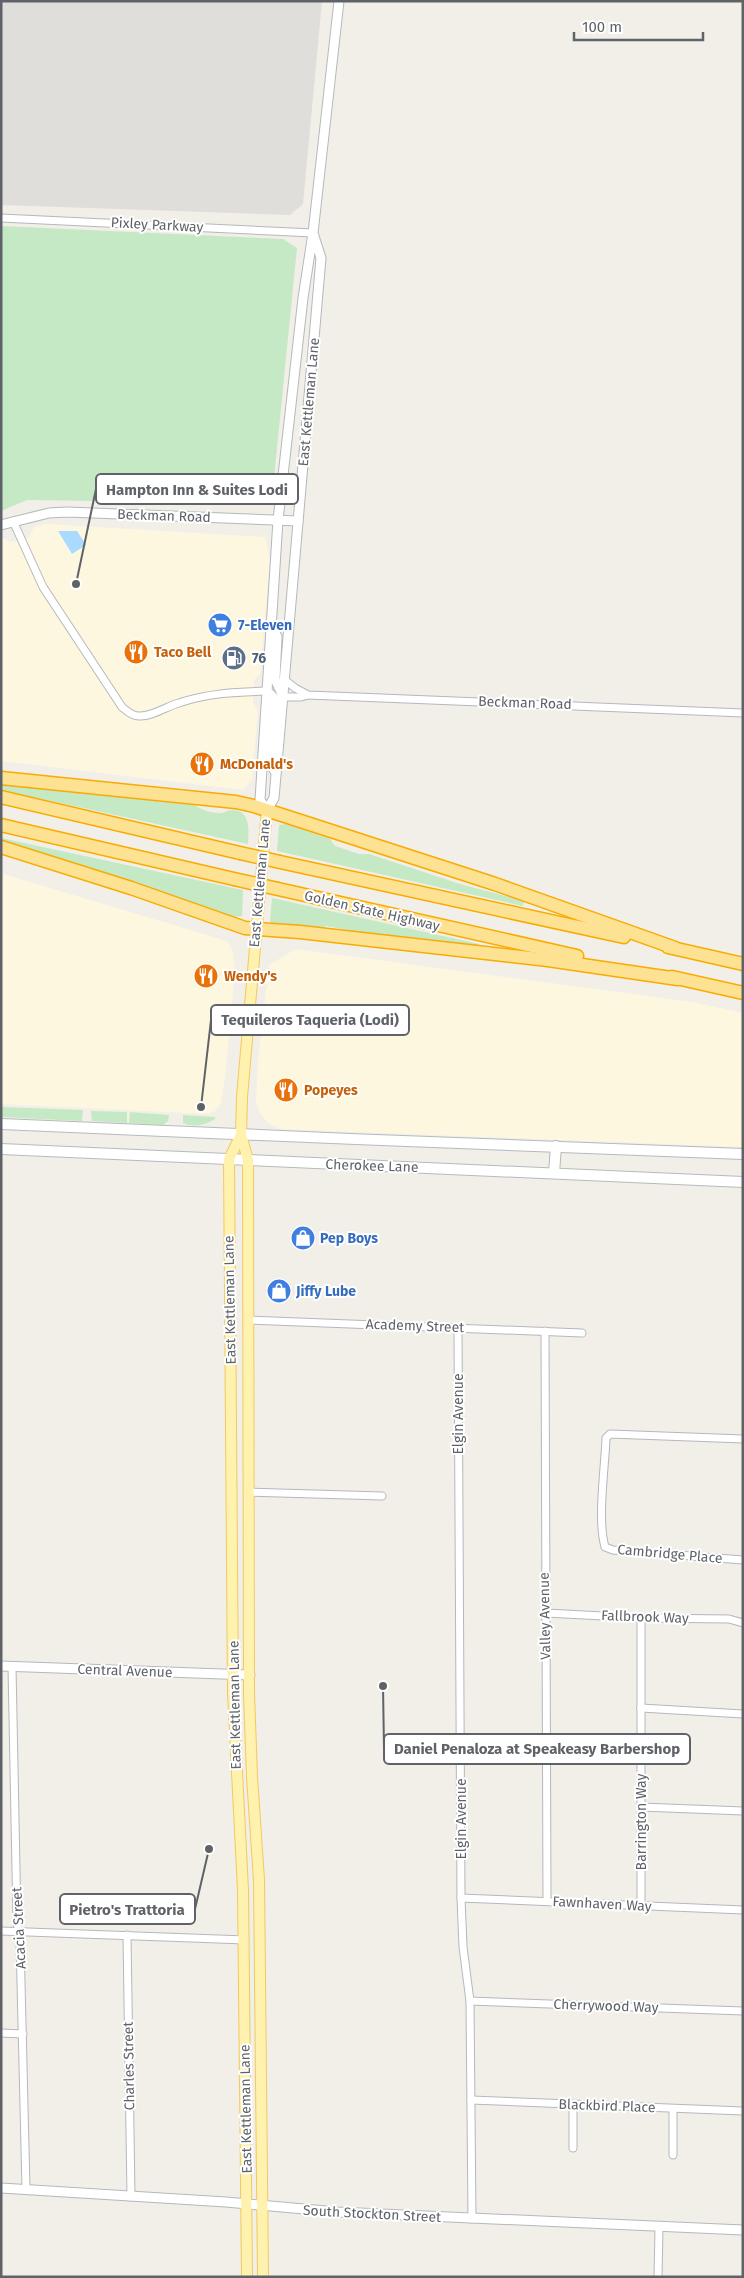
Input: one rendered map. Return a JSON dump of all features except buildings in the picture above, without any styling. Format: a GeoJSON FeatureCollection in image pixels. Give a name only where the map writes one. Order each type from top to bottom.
{"type":"FeatureCollection","features":[{"type":"Feature","properties":{"kind":"highway"},"geometry":{"type":"LineString","coordinates":[[1,778],[236,802],[267,810],[495,884],[675,948]]}},
{"type":"Feature","properties":{"kind":"highway","name":"Golden State Highway"},"geometry":{"type":"LineString","coordinates":[[1,797],[240,853],[743,964]]}},
{"type":"Feature","properties":{"kind":"highway","name":"Golden State Highway"},"geometry":{"type":"LineString","coordinates":[[1,826],[743,993]]}},
{"type":"Feature","properties":{"kind":"highway"},"geometry":{"type":"LineString","coordinates":[[1,847],[256,930],[300,932],[538,958],[678,978]]}},
{"type":"Feature","properties":{"kind":"main road","name":"East Kettleman Lane"},"geometry":{"type":"LineString","coordinates":[[263,2277],[259,1888],[252,1777],[250,1675],[248,1160],[241,1135],[242,1088],[267,810]]}},
{"type":"Feature","properties":{"kind":"main road","name":"Cherokee Lane"},"geometry":{"type":"LineString","coordinates":[[1,1124],[743,1154]]}},
{"type":"Feature","properties":{"kind":"main road","name":"East Kettleman Lane"},"geometry":{"type":"LineString","coordinates":[[241,1135],[228,1159],[234,1676],[245,1940],[247,2277]]}},
{"type":"Feature","properties":{"kind":"main road"},"geometry":{"type":"LineString","coordinates":[[554,1173],[556,1146]]}},
{"type":"Feature","properties":{"kind":"main road","name":"Cherokee Lane"},"geometry":{"type":"LineString","coordinates":[[1,1149],[743,1182]]}},
{"type":"Feature","properties":{"kind":"street","name":"East Kettleman Lane"},"geometry":{"type":"LineString","coordinates":[[313,233],[321,258],[274,798],[267,810],[260,800],[278,520],[302,298],[313,233],[339,1]]}},
{"type":"Feature","properties":{"kind":"street","name":"Pixley Parkway"},"geometry":{"type":"LineString","coordinates":[[1,218],[313,233]]}},
{"type":"Feature","properties":{"kind":"street","name":"Beckman Road"},"geometry":{"type":"LineString","coordinates":[[1,525],[49,513],[67,512],[298,521]]}},
{"type":"Feature","properties":{"kind":"street"},"geometry":{"type":"LineString","coordinates":[[13,521],[43,586],[122,706],[129,713],[137,716],[146,715],[179,702],[220,693],[268,690],[275,698],[270,763],[276,773]]}},
{"type":"Feature","properties":{"kind":"street"},"geometry":{"type":"LineString","coordinates":[[272,624],[277,637],[275,679],[283,697]]}},
{"type":"Feature","properties":{"kind":"street","name":"Beckman Road"},"geometry":{"type":"LineString","coordinates":[[285,680],[295,688],[308,694],[743,713]]}},
{"type":"Feature","properties":{"kind":"street","name":"Beckman Road"},"geometry":{"type":"LineString","coordinates":[[283,697],[301,697],[308,694]]}},
{"type":"Feature","properties":{"kind":"street","name":"Academy Street"},"geometry":{"type":"LineString","coordinates":[[249,1320],[582,1333]]}},
{"type":"Feature","properties":{"kind":"street","name":"Elgin Avenue"},"geometry":{"type":"LineString","coordinates":[[458,1328],[461,1898],[462,1947],[470,2001],[472,2220]]}},
{"type":"Feature","properties":{"kind":"street","name":"Valley Avenue"},"geometry":{"type":"LineString","coordinates":[[545,1331],[547,1901]]}},
{"type":"Feature","properties":{"kind":"street","name":"Cambridge Place"},"geometry":{"type":"LineString","coordinates":[[743,1440],[610,1434],[606,1438],[602,1516],[603,1538],[606,1547],[613,1550],[743,1560]]}},
{"type":"Feature","properties":{"kind":"street"},"geometry":{"type":"LineString","coordinates":[[248,1492],[382,1496]]}},
{"type":"Feature","properties":{"kind":"street","name":"Fallbrook Way"},"geometry":{"type":"LineString","coordinates":[[546,1613],[641,1618],[729,1619],[743,1624]]}},
{"type":"Feature","properties":{"kind":"street","name":"Barrington Way"},"geometry":{"type":"LineString","coordinates":[[641,1618],[641,1905]]}},
{"type":"Feature","properties":{"kind":"street","name":"Central Avenue"},"geometry":{"type":"LineString","coordinates":[[1,1666],[234,1676],[250,1675]]}},
{"type":"Feature","properties":{"kind":"street","name":"Acacia Street"},"geometry":{"type":"LineString","coordinates":[[12,1666],[16,1921],[19,1931],[23,2034],[26,2189]]}},
{"type":"Feature","properties":{"kind":"street"},"geometry":{"type":"LineString","coordinates":[[641,1708],[743,1714]]}},
{"type":"Feature","properties":{"kind":"street"},"geometry":{"type":"LineString","coordinates":[[460,1746],[546,1749]]}},
{"type":"Feature","properties":{"kind":"street"},"geometry":{"type":"LineString","coordinates":[[641,1806],[743,1811]]}},
{"type":"Feature","properties":{"kind":"street","name":"Fawnhaven Way"},"geometry":{"type":"LineString","coordinates":[[461,1898],[743,1910]]}},
{"type":"Feature","properties":{"kind":"street"},"geometry":{"type":"LineString","coordinates":[[1,1931],[245,1940]]}},
{"type":"Feature","properties":{"kind":"street","name":"Charles Street"},"geometry":{"type":"LineString","coordinates":[[127,1935],[131,2197]]}},
{"type":"Feature","properties":{"kind":"street","name":"Cherrywood Way"},"geometry":{"type":"LineString","coordinates":[[470,2001],[743,2011]]}},
{"type":"Feature","properties":{"kind":"street"},"geometry":{"type":"LineString","coordinates":[[1,2033],[23,2034]]}},
{"type":"Feature","properties":{"kind":"street","name":"Blackbird Place"},"geometry":{"type":"LineString","coordinates":[[471,2100],[743,2111]]}},
{"type":"Feature","properties":{"kind":"street"},"geometry":{"type":"LineString","coordinates":[[572,2105],[573,2148]]}},
{"type":"Feature","properties":{"kind":"street"},"geometry":{"type":"LineString","coordinates":[[673,2109],[673,2155]]}},
{"type":"Feature","properties":{"kind":"street","name":"South Stockton Street"},"geometry":{"type":"LineString","coordinates":[[1,2188],[472,2220],[743,2230]]}},
{"type":"Feature","properties":{"kind":"street"},"geometry":{"type":"LineString","coordinates":[[658,2277],[659,2227]]}},
{"type":"Feature","properties":{"kind":"shaded area"},"geometry":{"type":"Polygon","coordinates":[[[1,1],[322,1],[303,204],[290,215],[1,205],[1,1]]]}},
{"type":"Feature","properties":{"kind":"shaded area"},"geometry":{"type":"Polygon","coordinates":[[[46,524],[265,537],[270,560],[260,674],[254,680],[253,703],[258,711],[252,780],[243,790],[1,761],[1,537],[10,542],[29,538],[34,527],[46,524]]]}},
{"type":"Feature","properties":{"kind":"shaded area"},"geometry":{"type":"Polygon","coordinates":[[[3,874],[227,941],[233,951],[235,972],[225,1076],[221,1103],[215,1111],[209,1114],[1,1104],[1,894],[3,874]]]}},
{"type":"Feature","properties":{"kind":"shaded area"},"geometry":{"type":"Polygon","coordinates":[[[296,949],[692,1002],[743,1013],[743,1147],[280,1129],[268,1123],[256,1104],[258,1060],[269,965],[296,949]]]}},
{"type":"Feature","properties":{"kind":"green space"},"geometry":{"type":"Polygon","coordinates":[[[1,226],[283,239],[297,248],[273,488],[259,503],[27,500],[1,511],[1,226]]]}},
{"type":"Feature","properties":{"kind":"green space"},"geometry":{"type":"Polygon","coordinates":[[[1,784],[194,805],[206,811],[216,813],[231,810],[238,811],[242,813],[247,822],[248,844],[1,790],[1,784]]]}},
{"type":"Feature","properties":{"kind":"green space"},"geometry":{"type":"Polygon","coordinates":[[[285,824],[330,839],[335,846],[359,854],[369,854],[460,884],[524,901],[523,906],[277,851],[279,825],[285,824]]]}},
{"type":"Feature","properties":{"kind":"green space"},"geometry":{"type":"Polygon","coordinates":[[[1,838],[243,890],[242,916],[226,916],[1,845],[1,838]]]}},
{"type":"Feature","properties":{"kind":"green space"},"geometry":{"type":"Polygon","coordinates":[[[272,898],[479,944],[479,950],[357,935],[353,931],[326,926],[318,930],[272,924],[270,920],[272,898]]]}},
{"type":"Feature","properties":{"kind":"green space"},"geometry":{"type":"Polygon","coordinates":[[[1,1107],[83,1110],[82,1121],[1,1117],[1,1107]]]}},
{"type":"Feature","properties":{"kind":"green space"},"geometry":{"type":"Polygon","coordinates":[[[91,1111],[127,1112],[127,1123],[92,1121],[91,1111]]]}},
{"type":"Feature","properties":{"kind":"green space"},"geometry":{"type":"Polygon","coordinates":[[[130,1112],[169,1115],[168,1121],[163,1125],[129,1123],[130,1112]]]}},
{"type":"Feature","properties":{"kind":"green space"},"geometry":{"type":"Polygon","coordinates":[[[183,1115],[216,1118],[205,1124],[192,1125],[183,1123],[183,1115]]]}},
{"type":"Feature","properties":{"kind":"water"},"geometry":{"type":"Polygon","coordinates":[[[58,531],[77,531],[86,545],[72,554],[58,531]]]}},
{"type":"Feature","properties":{"kind":"place","name":"Hampton Inn & Suites Lodi"},"geometry":{"type":"Point","coordinates":[76,584]}},
{"type":"Feature","properties":{"kind":"place","name":"7-Eleven"},"geometry":{"type":"Point","coordinates":[220,625]}},
{"type":"Feature","properties":{"kind":"place","name":"Taco Bell"},"geometry":{"type":"Point","coordinates":[136,652]}},
{"type":"Feature","properties":{"kind":"place","name":"76"},"geometry":{"type":"Point","coordinates":[234,658]}},
{"type":"Feature","properties":{"kind":"place","name":"McDonald's"},"geometry":{"type":"Point","coordinates":[202,764]}},
{"type":"Feature","properties":{"kind":"place","name":"Wendy's"},"geometry":{"type":"Point","coordinates":[206,976]}},
{"type":"Feature","properties":{"kind":"place","name":"Popeyes"},"geometry":{"type":"Point","coordinates":[286,1090]}},
{"type":"Feature","properties":{"kind":"place","name":"Tequileros Taqueria (Lodi)"},"geometry":{"type":"Point","coordinates":[201,1107]}},
{"type":"Feature","properties":{"kind":"place","name":"Pep Boys"},"geometry":{"type":"Point","coordinates":[303,1238]}},
{"type":"Feature","properties":{"kind":"place","name":"Jiffy Lube"},"geometry":{"type":"Point","coordinates":[279,1291]}},
{"type":"Feature","properties":{"kind":"place","name":"Daniel Penaloza at Speakeasy Barbershop"},"geometry":{"type":"Point","coordinates":[383,1686]}},
{"type":"Feature","properties":{"kind":"place","name":"Pietro's Trattoria"},"geometry":{"type":"Point","coordinates":[209,1849]}}]}
